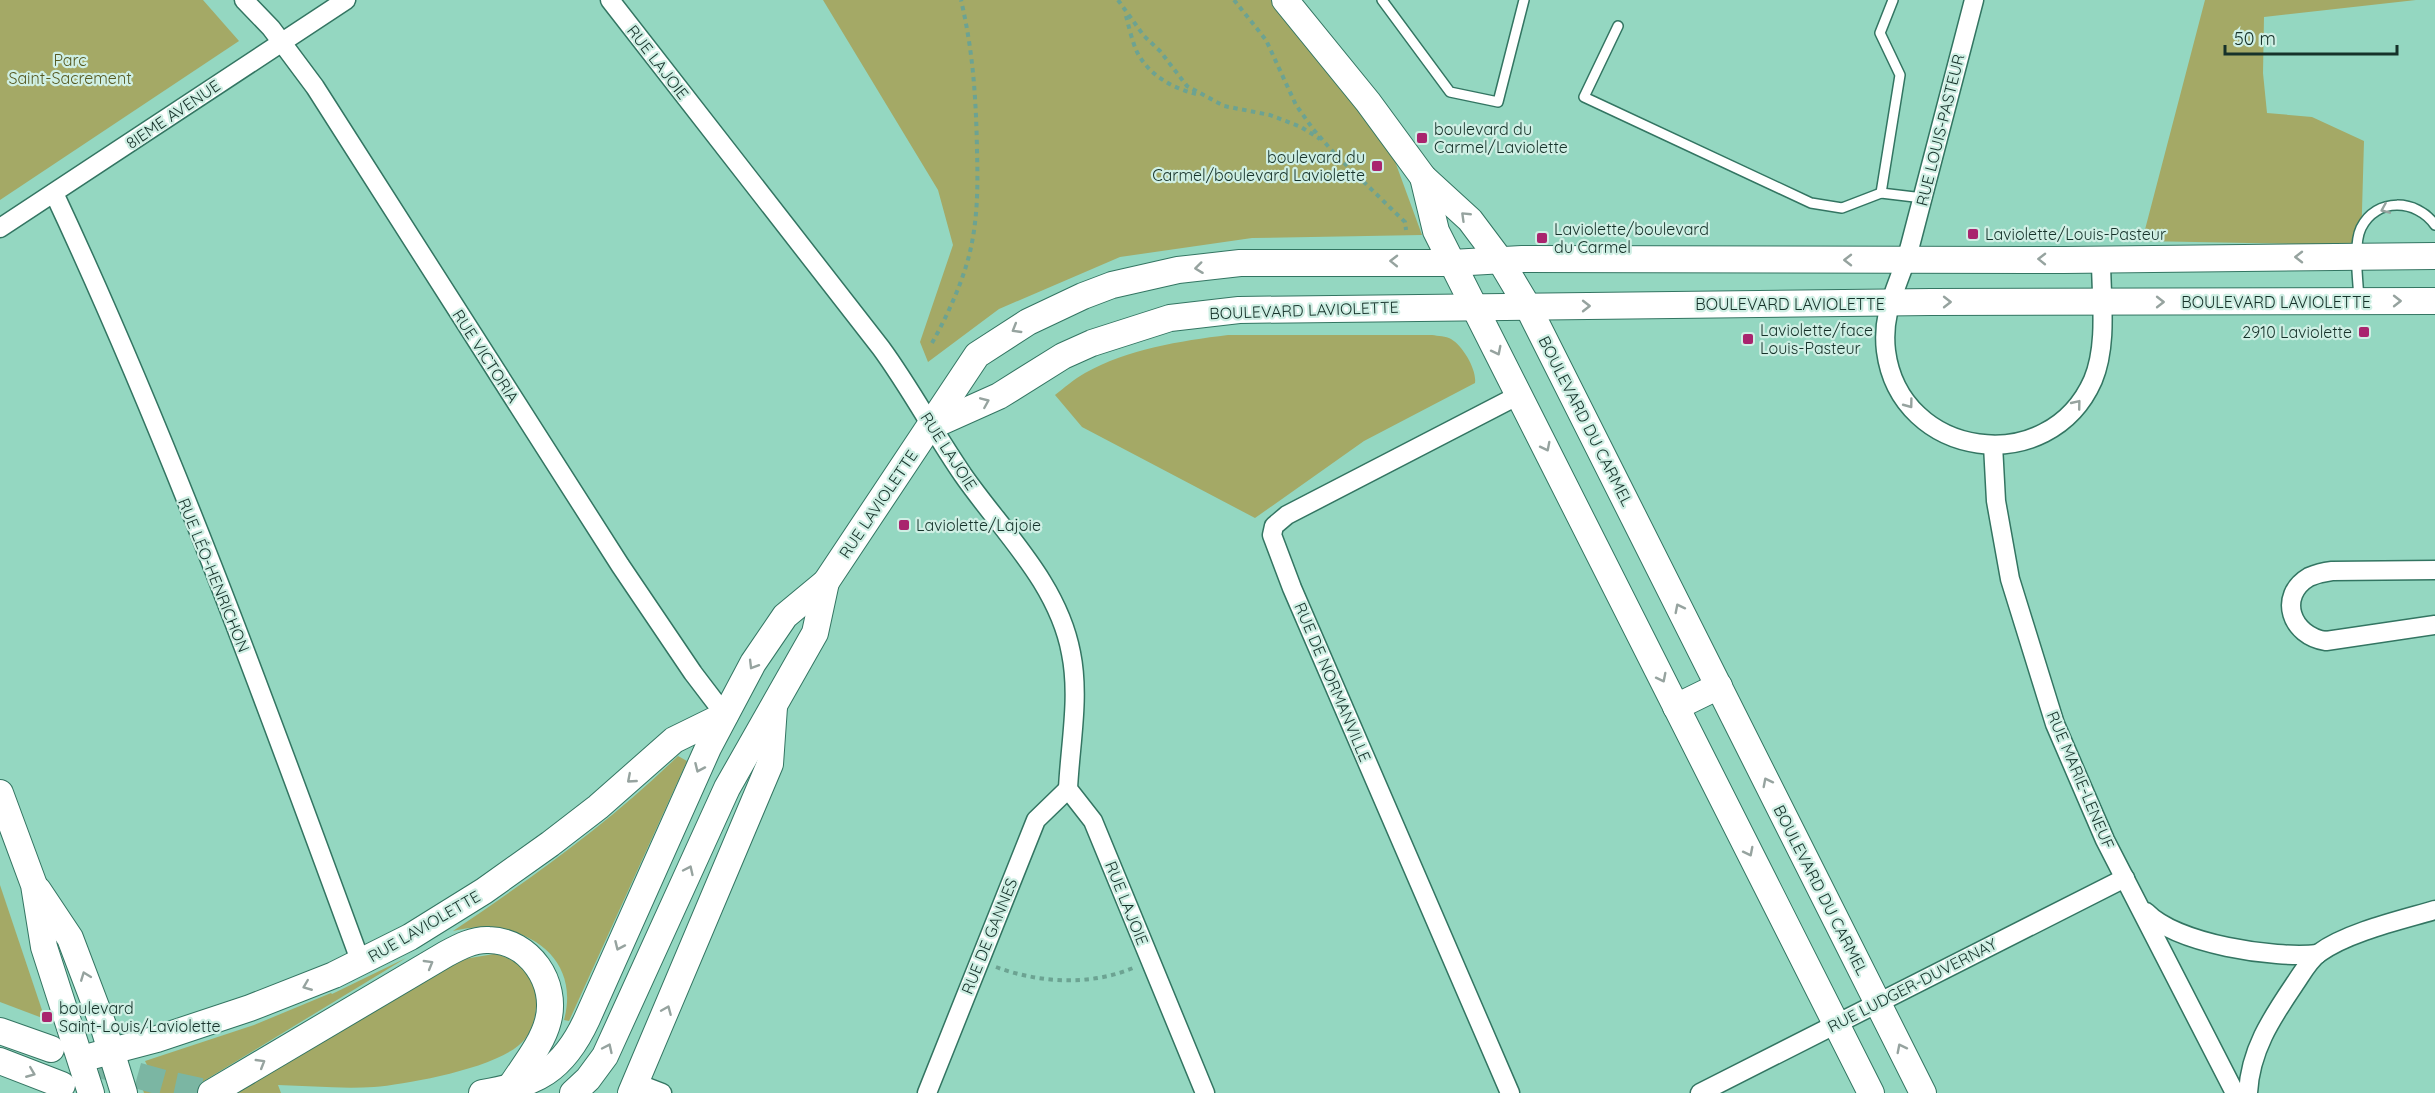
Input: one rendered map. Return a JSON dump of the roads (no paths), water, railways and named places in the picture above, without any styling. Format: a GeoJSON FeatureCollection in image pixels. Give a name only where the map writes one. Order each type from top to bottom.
{"type":"FeatureCollection","features":[{"type":"Feature","properties":{"kind":"main road","name":"BOULEVARD DU CARMEL"},"geometry":{"type":"LineString","coordinates":[[1285,0],[1368,102],[1424,177],[1470,220],[1500,260],[1528,307],[1923,1093]]}},
{"type":"Feature","properties":{"kind":"main road","name":"BOULEVARD DU CARMEL"},"geometry":{"type":"LineString","coordinates":[[1424,177],[1436,231],[1473,307],[1871,1093]]}},
{"type":"Feature","properties":{"kind":"main road"},"geometry":{"type":"LineString","coordinates":[[932,426],[968,365],[977,355],[1028,322],[1112,285],[1178,270],[1240,263],[1369,261],[1452,263],[1500,260],[2435,256]]}},
{"type":"Feature","properties":{"kind":"main road","name":"BOULEVARD LAVIOLETTE"},"geometry":{"type":"LineString","coordinates":[[932,426],[999,396],[1064,356],[1092,343],[1170,318],[1250,310],[2435,301]]}},
{"type":"Feature","properties":{"kind":"main road","name":"RUE LAVIOLETTE"},"geometry":{"type":"LineString","coordinates":[[483,1093],[509,1089],[533,1081],[550,1071],[567,1054],[580,1034],[708,748],[753,663],[785,616],[826,582],[932,426]]}},
{"type":"Feature","properties":{"kind":"main road","name":"RUE LAVIOLETTE"},"geometry":{"type":"LineString","coordinates":[[573,1093],[588,1079],[605,1056],[727,788],[815,633],[826,582]]}},
{"type":"Feature","properties":{"kind":"main road"},"geometry":{"type":"LineString","coordinates":[[1676,706],[1719,686]]}},
{"type":"Feature","properties":{"kind":"main road","name":"RUE LAVIOLETTE"},"geometry":{"type":"LineString","coordinates":[[633,1088],[770,764],[774,704]]}},
{"type":"Feature","properties":{"kind":"main road","name":"RUE LAVIOLETTE"},"geometry":{"type":"LineString","coordinates":[[81,1059],[250,1008],[361,963],[437,921],[503,879],[598,807],[674,740],[725,715]]}},
{"type":"Feature","properties":{"kind":"main road"},"geometry":{"type":"LineString","coordinates":[[0,793],[34,885],[44,947],[91,1093]]}},
{"type":"Feature","properties":{"kind":"main road"},"geometry":{"type":"LineString","coordinates":[[34,885],[70,938],[112,1051],[124,1093]]}},
{"type":"Feature","properties":{"kind":"main road"},"geometry":{"type":"LineString","coordinates":[[211,1093],[446,954],[463,946],[488,939],[512,945],[531,958],[543,974],[550,1003],[545,1032],[509,1089]]}},
{"type":"Feature","properties":{"kind":"main road"},"geometry":{"type":"LineString","coordinates":[[0,1031],[51,1049]]}},
{"type":"Feature","properties":{"kind":"main road"},"geometry":{"type":"LineString","coordinates":[[0,1060],[62,1085]]}},
{"type":"Feature","properties":{"kind":"street","name":"RUE VICTORIA"},"geometry":{"type":"LineString","coordinates":[[244,0],[282,42],[315,87],[625,573],[693,673],[725,715]]}},
{"type":"Feature","properties":{"kind":"street","name":"8IEME AVENUE"},"geometry":{"type":"LineString","coordinates":[[0,228],[346,0]]}},
{"type":"Feature","properties":{"kind":"street","name":"RUE LAJOIE"},"geometry":{"type":"LineString","coordinates":[[610,0],[908,384],[964,476],[1044,584],[1065,631],[1074,670],[1075,688],[1068,789],[1093,820],[1204,1093]]}},
{"type":"Feature","properties":{"kind":"street","name":"RUE LOUIS-PASTEUR"},"geometry":{"type":"LineString","coordinates":[[1888,304],[1906,260],[1974,0]]}},
{"type":"Feature","properties":{"kind":"street","name":"RUE LÉO-HENRICHON"},"geometry":{"type":"LineString","coordinates":[[54,193],[106,305],[224,597],[361,963]]}},
{"type":"Feature","properties":{"kind":"street"},"geometry":{"type":"LineString","coordinates":[[1888,304],[1886,351],[1896,384],[1905,400],[1929,424],[1944,434],[1969,442],[1993,445],[2013,444],[2046,432],[2073,410],[2084,396],[2098,364],[2101,348],[2101,259]]}},
{"type":"Feature","properties":{"kind":"street","name":"RUE DE NORMANVILLE"},"geometry":{"type":"LineString","coordinates":[[1510,1093],[1272,535],[1274,526],[1287,514],[1519,395]]}},
{"type":"Feature","properties":{"kind":"street","name":"RUE MARIE-LENEUF"},"geometry":{"type":"LineString","coordinates":[[1993,445],[1993,473],[2003,548],[2043,690],[2073,769],[2105,840],[2235,1093]]}},
{"type":"Feature","properties":{"kind":"street"},"geometry":{"type":"LineString","coordinates":[[2435,570],[2326,572],[2309,577],[2301,584],[2291,604],[2292,616],[2297,626],[2304,634],[2314,639],[2326,640],[2435,624]]}},
{"type":"Feature","properties":{"kind":"street","name":"RUE DE GANNES"},"geometry":{"type":"LineString","coordinates":[[927,1093],[1036,820],[1068,789]]}},
{"type":"Feature","properties":{"kind":"street","name":"RUE LUDGER-DUVERNAY"},"geometry":{"type":"LineString","coordinates":[[1700,1093],[2125,878]]}},
{"type":"Feature","properties":{"kind":"street"},"geometry":{"type":"LineString","coordinates":[[2139,905],[2162,925],[2190,937],[2272,954],[2301,956],[2318,954],[2361,933],[2435,910]]}},
{"type":"Feature","properties":{"kind":"street"},"geometry":{"type":"LineString","coordinates":[[2248,1093],[2252,1066],[2260,1040],[2271,1018],[2318,954]]}},
{"type":"Feature","properties":{"kind":"street"},"geometry":{"type":"LineString","coordinates":[[633,1088],[662,1093]]}},
{"type":"Feature","properties":{"kind":"lane"},"geometry":{"type":"LineString","coordinates":[[1382,0],[1450,92],[1498,102],[1524,0]]}},
{"type":"Feature","properties":{"kind":"lane"},"geometry":{"type":"LineString","coordinates":[[1881,193],[1900,75],[1880,33],[1893,0]]}},
{"type":"Feature","properties":{"kind":"lane"},"geometry":{"type":"LineString","coordinates":[[1618,26],[1584,97],[1811,202],[1842,208],[1881,193],[1923,198]]}},
{"type":"Feature","properties":{"kind":"lane"},"geometry":{"type":"LineString","coordinates":[[2359,301],[2358,257],[2361,229],[2379,210],[2392,204],[2404,204],[2418,208],[2430,217],[2435,225]]}},
{"type":"Feature","properties":{"kind":"tunnel"},"geometry":{"type":"LineString","coordinates":[[100,1065],[210,1093]]}},
{"type":"Feature","properties":{"kind":"place","name":"boulevard du Carmel/Laviolette"},"geometry":{"type":"Point","coordinates":[1422,138]}},
{"type":"Feature","properties":{"kind":"place","name":"boulevard du Carmel/boulevard Laviolette"},"geometry":{"type":"Point","coordinates":[1377,166]}},
{"type":"Feature","properties":{"kind":"place","name":"Laviolette/Louis-Pasteur"},"geometry":{"type":"Point","coordinates":[1973,234]}},
{"type":"Feature","properties":{"kind":"place","name":"Laviolette/boulevard du Carmel"},"geometry":{"type":"Point","coordinates":[1542,238]}},
{"type":"Feature","properties":{"kind":"place","name":"2910 Laviolette"},"geometry":{"type":"Point","coordinates":[2364,332]}},
{"type":"Feature","properties":{"kind":"place","name":"Laviolette/face Louis-Pasteur"},"geometry":{"type":"Point","coordinates":[1748,339]}},
{"type":"Feature","properties":{"kind":"place","name":"Laviolette/Lajoie"},"geometry":{"type":"Point","coordinates":[904,525]}},
{"type":"Feature","properties":{"kind":"place","name":"boulevard Saint-Louis/Laviolette"},"geometry":{"type":"Point","coordinates":[47,1017]}},
{"type":"Feature","properties":{"kind":"park label","name":"Parc Saint-Sacrement"},"geometry":{"type":"Point","coordinates":[70,69]}}]}
